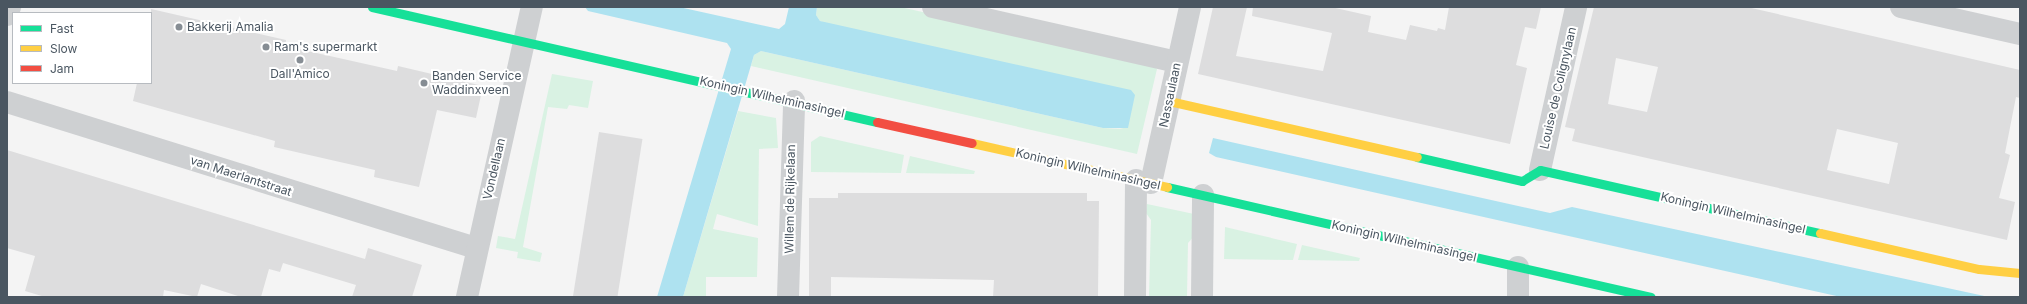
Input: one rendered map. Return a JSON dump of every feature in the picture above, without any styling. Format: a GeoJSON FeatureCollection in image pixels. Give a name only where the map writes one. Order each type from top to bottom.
{"type":"FeatureCollection","features":[{"type":"Feature","properties":{"kind":"street"},"geometry":{"type":"LineString","coordinates":[[7,15],[10,7]]}},
{"type":"Feature","properties":{"kind":"street","name":"Koningin Wilhelminasingel"},"geometry":{"type":"LineString","coordinates":[[372,7],[794,101],[1518,267],[1590,290],[1651,297]]}},
{"type":"Feature","properties":{"kind":"street","name":"Vondellaan"},"geometry":{"type":"LineString","coordinates":[[467,297],[473,278],[476,248],[532,7]]}},
{"type":"Feature","properties":{"kind":"street"},"geometry":{"type":"LineString","coordinates":[[933,7],[1177,62]]}},
{"type":"Feature","properties":{"kind":"street","name":"Nassaulaan"},"geometry":{"type":"LineString","coordinates":[[1134,297],[1143,182],[1169,101],[1190,7]]}},
{"type":"Feature","properties":{"kind":"street","name":"Louise de Colignylaan"},"geometry":{"type":"LineString","coordinates":[[1540,170],[1576,7]]}},
{"type":"Feature","properties":{"kind":"street"},"geometry":{"type":"LineString","coordinates":[[1901,7],[2020,34]]}},
{"type":"Feature","properties":{"kind":"street","name":"Willem de Rijkelaan"},"geometry":{"type":"LineString","coordinates":[[788,297],[794,101]]}},
{"type":"Feature","properties":{"kind":"street"},"geometry":{"type":"LineString","coordinates":[[1169,101],[1522,181],[1540,170]]}},
{"type":"Feature","properties":{"kind":"street","name":"van Maerlantstraat"},"geometry":{"type":"LineString","coordinates":[[7,102],[476,248]]}},
{"type":"Feature","properties":{"kind":"street","name":"Koningin Wilhelminasingel"},"geometry":{"type":"LineString","coordinates":[[1540,170],[1980,269],[2020,273]]}},
{"type":"Feature","properties":{"kind":"street"},"geometry":{"type":"LineString","coordinates":[[1202,297],[1203,195]]}},
{"type":"Feature","properties":{"kind":"street"},"geometry":{"type":"LineString","coordinates":[[1518,267],[1518,297]]}},
{"type":"Feature","properties":{"kind":"green space"},"geometry":{"type":"Polygon","coordinates":[[[817,7],[900,7],[1146,61],[1157,69],[1137,154],[751,66],[754,55],[761,51],[1103,128],[1123,129],[820,21],[816,15],[817,7]]]}},
{"type":"Feature","properties":{"kind":"green space"},"geometry":{"type":"Polygon","coordinates":[[[552,74],[593,81],[588,108],[569,105],[567,109],[548,107],[523,247],[542,253],[540,262],[517,258],[518,252],[496,248],[498,236],[515,239],[552,74]]]}},
{"type":"Feature","properties":{"kind":"green space"},"geometry":{"type":"Polygon","coordinates":[[[738,111],[776,118],[778,148],[759,149],[758,226],[717,214],[713,229],[758,238],[757,277],[706,277],[706,297],[683,297],[738,111]]]}},
{"type":"Feature","properties":{"kind":"green space"},"geometry":{"type":"Polygon","coordinates":[[[820,136],[904,155],[901,173],[811,172],[811,142],[820,136]]]}},
{"type":"Feature","properties":{"kind":"green space"},"geometry":{"type":"Polygon","coordinates":[[[910,156],[975,171],[974,174],[906,173],[910,156]]]}},
{"type":"Feature","properties":{"kind":"green space"},"geometry":{"type":"Polygon","coordinates":[[[1147,204],[1194,214],[1196,234],[1188,243],[1187,297],[1149,297],[1151,220],[1146,213],[1147,204]]]}},
{"type":"Feature","properties":{"kind":"green space"},"geometry":{"type":"Polygon","coordinates":[[[1225,227],[1297,244],[1293,260],[1224,259],[1225,227]]]}},
{"type":"Feature","properties":{"kind":"green space"},"geometry":{"type":"Polygon","coordinates":[[[1302,245],[1360,258],[1359,261],[1298,260],[1302,245]]]}},
{"type":"Feature","properties":{"kind":"water"},"geometry":{"type":"Polygon","coordinates":[[[585,7],[679,7],[779,29],[785,24],[789,7],[817,7],[816,15],[820,21],[1131,90],[1135,95],[1128,128],[1103,128],[761,51],[754,55],[683,297],[657,297],[731,49],[727,43],[588,11],[585,7]]]}},
{"type":"Feature","properties":{"kind":"water"},"geometry":{"type":"Polygon","coordinates":[[[1213,138],[1550,213],[1572,207],[1989,297],[1841,297],[1216,157],[1209,153],[1213,138]]]}},
{"type":"Feature","properties":{"kind":"building"},"geometry":{"type":"Polygon","coordinates":[[[1213,7],[1247,7],[1236,56],[1323,71],[1332,33],[1252,16],[1253,7],[1331,7],[1371,16],[1368,32],[1406,40],[1410,25],[1437,31],[1438,28],[1445,30],[1449,7],[1541,7],[1536,29],[1525,27],[1516,65],[1527,68],[1510,144],[1198,74],[1213,7]]]}},
{"type":"Feature","properties":{"kind":"building"},"geometry":{"type":"Polygon","coordinates":[[[1594,7],[1747,7],[2020,70],[2020,98],[2016,97],[2005,153],[2010,155],[1999,198],[2015,202],[2007,240],[1572,141],[1575,129],[1565,127],[1594,7]],[[1616,58],[1608,104],[1647,112],[1658,67],[1616,58]],[[1837,129],[1827,170],[1889,184],[1898,143],[1837,129]]]}},
{"type":"Feature","properties":{"kind":"building"},"geometry":{"type":"Polygon","coordinates":[[[151,9],[286,40],[285,46],[397,71],[398,66],[483,86],[476,118],[437,110],[419,187],[374,177],[375,170],[274,147],[275,141],[133,101],[137,84],[152,84],[151,9]]]}},
{"type":"Feature","properties":{"kind":"building"},"geometry":{"type":"Polygon","coordinates":[[[599,132],[642,139],[617,297],[573,297],[599,132]]]}},
{"type":"Feature","properties":{"kind":"building"},"geometry":{"type":"Polygon","coordinates":[[[7,150],[365,259],[368,248],[422,265],[412,297],[352,297],[356,285],[283,263],[280,272],[269,269],[261,297],[241,297],[201,284],[197,297],[164,290],[163,297],[45,297],[25,291],[35,256],[7,248],[7,150]]]}},
{"type":"Feature","properties":{"kind":"building"},"geometry":{"type":"Polygon","coordinates":[[[838,193],[1087,193],[1087,201],[1099,201],[1098,297],[993,297],[994,280],[831,277],[831,297],[809,297],[809,198],[838,198],[838,193]]]}},
{"type":"Feature","properties":{"kind":"traffic: fast"},"geometry":{"type":"LineString","coordinates":[[372,7],[877,122]]}},
{"type":"Feature","properties":{"kind":"traffic: fast"},"geometry":{"type":"LineString","coordinates":[[1417,157],[1522,181],[1540,170],[1820,233]]}},
{"type":"Feature","properties":{"kind":"traffic: fast"},"geometry":{"type":"LineString","coordinates":[[1167,187],[1651,297]]}},
{"type":"Feature","properties":{"kind":"traffic: slow"},"geometry":{"type":"LineString","coordinates":[[1169,101],[1417,157]]}},
{"type":"Feature","properties":{"kind":"traffic: slow"},"geometry":{"type":"LineString","coordinates":[[972,143],[1167,187]]}},
{"type":"Feature","properties":{"kind":"traffic: slow"},"geometry":{"type":"LineString","coordinates":[[1820,233],[1979,269],[2020,273]]}},
{"type":"Feature","properties":{"kind":"traffic: jam"},"geometry":{"type":"LineString","coordinates":[[877,122],[972,143]]}},
{"type":"Feature","properties":{"kind":"place","name":"Bakkerij Amalia"},"geometry":{"type":"Point","coordinates":[179,27]}},
{"type":"Feature","properties":{"kind":"place","name":"Ram's supermarkt"},"geometry":{"type":"Point","coordinates":[266,47]}},
{"type":"Feature","properties":{"kind":"place","name":"Dall'Amico"},"geometry":{"type":"Point","coordinates":[300,60]}},
{"type":"Feature","properties":{"kind":"place","name":"Banden Service Waddinxveen"},"geometry":{"type":"Point","coordinates":[424,83]}}]}
